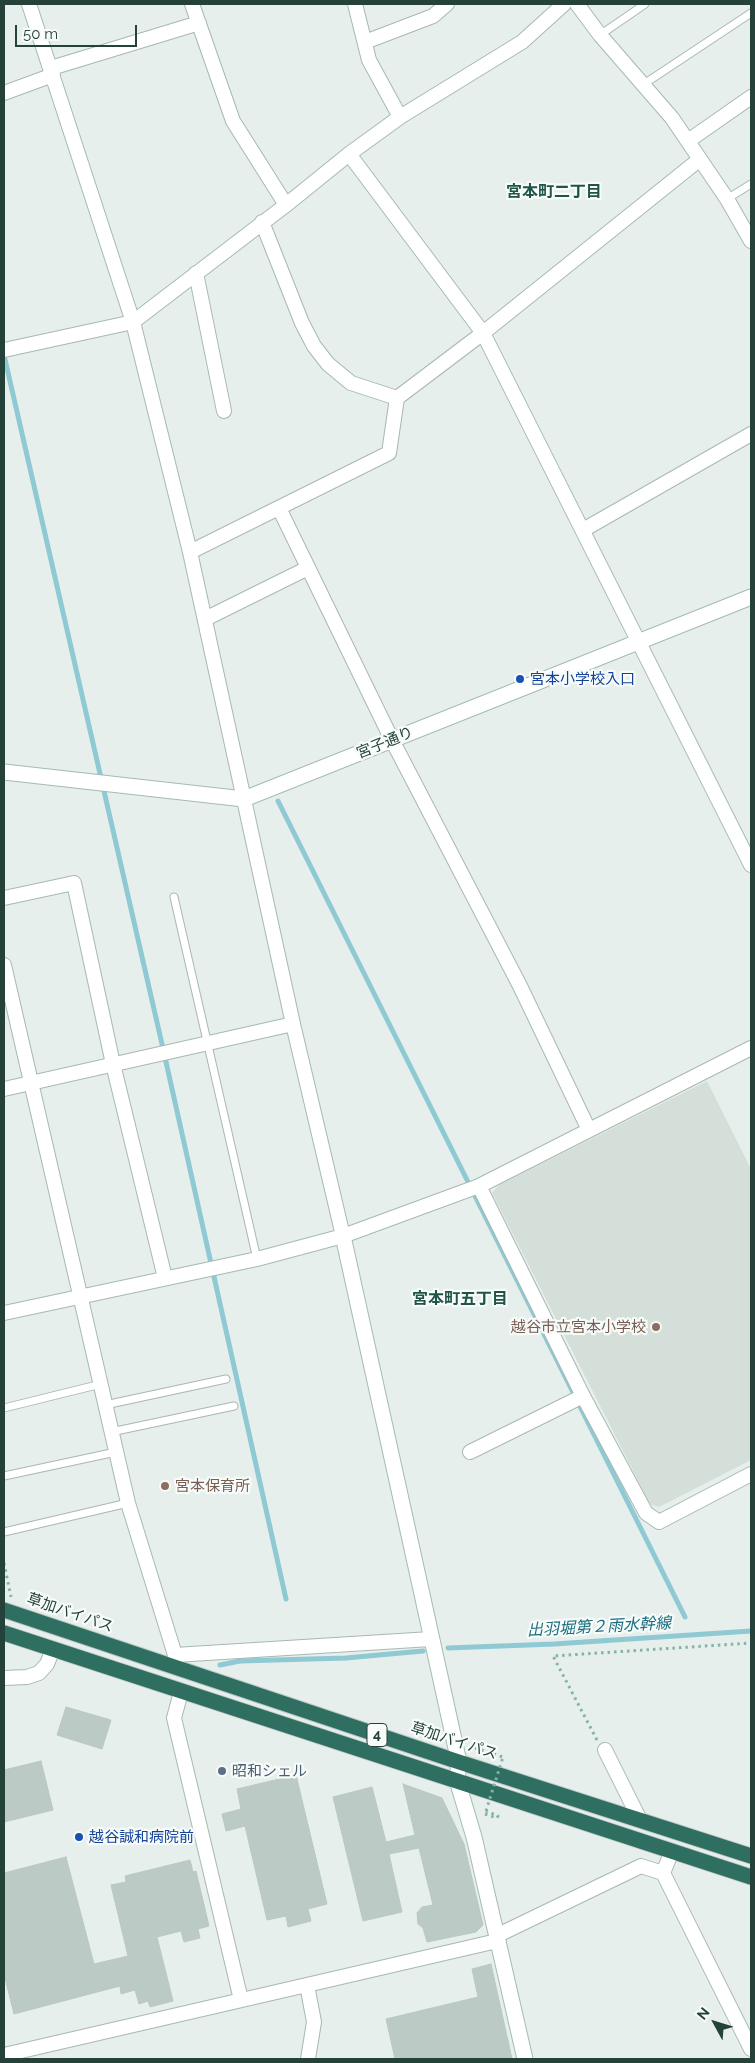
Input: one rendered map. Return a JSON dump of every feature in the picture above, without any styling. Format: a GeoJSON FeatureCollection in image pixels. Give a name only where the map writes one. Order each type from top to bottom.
{"type":"FeatureCollection","features":[{"type":"Feature","properties":{"kind":"highway","name":"草加バイパス"},"geometry":{"type":"LineString","coordinates":[[8,1604],[459,1762],[751,1856]]}},
{"type":"Feature","properties":{"kind":"highway","name":"4"},"geometry":{"type":"LineString","coordinates":[[4,1633],[751,1877]]}},
{"type":"Feature","properties":{"kind":"street"},"geometry":{"type":"LineString","coordinates":[[29,4],[133,322],[190,552],[293,1024],[343,1236],[430,1638],[459,1762],[457,1780],[474,1837],[525,2059]]}},
{"type":"Feature","properties":{"kind":"street"},"geometry":{"type":"LineString","coordinates":[[192,4],[233,121],[286,206]]}},
{"type":"Feature","properties":{"kind":"street"},"geometry":{"type":"LineString","coordinates":[[355,4],[369,60],[400,117]]}},
{"type":"Feature","properties":{"kind":"street"},"geometry":{"type":"LineString","coordinates":[[364,42],[433,16],[447,4]]}},
{"type":"Feature","properties":{"kind":"street"},"geometry":{"type":"LineString","coordinates":[[4,350],[133,322],[262,222],[286,206],[349,154],[400,117],[522,42],[564,4]]}},
{"type":"Feature","properties":{"kind":"street"},"geometry":{"type":"LineString","coordinates":[[577,4],[600,36],[644,84],[688,141],[727,199],[751,241]]}},
{"type":"Feature","properties":{"kind":"street"},"geometry":{"type":"LineString","coordinates":[[4,93],[52,71],[199,23]]}},
{"type":"Feature","properties":{"kind":"street"},"geometry":{"type":"LineString","coordinates":[[688,141],[751,97]]}},
{"type":"Feature","properties":{"kind":"street"},"geometry":{"type":"LineString","coordinates":[[349,154],[483,333],[751,865]]}},
{"type":"Feature","properties":{"kind":"street"},"geometry":{"type":"LineString","coordinates":[[190,552],[390,453],[397,398],[483,333],[700,159]]}},
{"type":"Feature","properties":{"kind":"street"},"geometry":{"type":"LineString","coordinates":[[262,222],[302,323],[314,346],[328,364],[351,383],[397,398]]}},
{"type":"Feature","properties":{"kind":"street"},"geometry":{"type":"LineString","coordinates":[[196,273],[224,411]]}},
{"type":"Feature","properties":{"kind":"street"},"geometry":{"type":"LineString","coordinates":[[583,530],[751,434]]}},
{"type":"Feature","properties":{"kind":"street"},"geometry":{"type":"LineString","coordinates":[[279,508],[392,740],[520,986],[589,1130]]}},
{"type":"Feature","properties":{"kind":"street"},"geometry":{"type":"LineString","coordinates":[[205,619],[308,568]]}},
{"type":"Feature","properties":{"kind":"street","name":"宮子通り"},"geometry":{"type":"LineString","coordinates":[[4,772],[244,799],[751,597]]}},
{"type":"Feature","properties":{"kind":"street"},"geometry":{"type":"LineString","coordinates":[[4,898],[74,883],[113,1064],[165,1278]]}},
{"type":"Feature","properties":{"kind":"street"},"geometry":{"type":"LineString","coordinates":[[4,965],[128,1503],[173,1661],[430,1638]]}},
{"type":"Feature","properties":{"kind":"street"},"geometry":{"type":"LineString","coordinates":[[4,1088],[293,1024]]}},
{"type":"Feature","properties":{"kind":"street"},"geometry":{"type":"LineString","coordinates":[[4,1313],[257,1259],[343,1236],[479,1186],[751,1048]]}},
{"type":"Feature","properties":{"kind":"street"},"geometry":{"type":"LineString","coordinates":[[479,1186],[583,1396],[646,1513],[659,1522],[751,1474]]}},
{"type":"Feature","properties":{"kind":"street"},"geometry":{"type":"LineString","coordinates":[[470,1452],[583,1396]]}},
{"type":"Feature","properties":{"kind":"street"},"geometry":{"type":"LineString","coordinates":[[4,1678],[27,1677],[39,1673],[48,1664],[54,1649]]}},
{"type":"Feature","properties":{"kind":"street"},"geometry":{"type":"LineString","coordinates":[[181,1692],[174,1718],[241,2000]]}},
{"type":"Feature","properties":{"kind":"street"},"geometry":{"type":"LineString","coordinates":[[604,1750],[640,1820]]}},
{"type":"Feature","properties":{"kind":"street"},"geometry":{"type":"LineString","coordinates":[[663,1873],[672,1851]]}},
{"type":"Feature","properties":{"kind":"street"},"geometry":{"type":"LineString","coordinates":[[4,2055],[496,1939],[640,1866],[663,1873],[751,2050]]}},
{"type":"Feature","properties":{"kind":"street"},"geometry":{"type":"LineString","coordinates":[[307,1985],[314,2022],[308,2059]]}},
{"type":"Feature","properties":{"kind":"lane"},"geometry":{"type":"LineString","coordinates":[[600,36],[645,4]]}},
{"type":"Feature","properties":{"kind":"lane"},"geometry":{"type":"LineString","coordinates":[[644,84],[751,13]]}},
{"type":"Feature","properties":{"kind":"lane"},"geometry":{"type":"LineString","coordinates":[[727,199],[751,184]]}},
{"type":"Feature","properties":{"kind":"lane"},"geometry":{"type":"LineString","coordinates":[[174,897],[257,1259]]}},
{"type":"Feature","properties":{"kind":"lane"},"geometry":{"type":"LineString","coordinates":[[105,1405],[226,1379]]}},
{"type":"Feature","properties":{"kind":"lane"},"geometry":{"type":"LineString","coordinates":[[4,1408],[101,1384]]}},
{"type":"Feature","properties":{"kind":"lane"},"geometry":{"type":"LineString","coordinates":[[111,1432],[234,1406]]}},
{"type":"Feature","properties":{"kind":"lane"},"geometry":{"type":"LineString","coordinates":[[4,1476],[116,1452]]}},
{"type":"Feature","properties":{"kind":"lane"},"geometry":{"type":"LineString","coordinates":[[4,1532],[128,1503]]}},
{"type":"Feature","properties":{"kind":"path"},"geometry":{"type":"LineString","coordinates":[[4,1563],[8,1604]]}},
{"type":"Feature","properties":{"kind":"path"},"geometry":{"type":"LineString","coordinates":[[604,1750],[600,1746],[554,1656],[751,1643]]}},
{"type":"Feature","properties":{"kind":"path"},"geometry":{"type":"LineString","coordinates":[[475,1748],[503,1757],[486,1811],[498,1816],[497,1818],[485,1814]]}},
{"type":"Feature","properties":{"kind":"shaded area","name":"越谷市立宮本小学校"},"geometry":{"type":"Polygon","coordinates":[[[707,1081],[751,1169],[751,1460],[659,1507],[650,1504],[492,1193],[499,1185],[707,1081]]]}},
{"type":"Feature","properties":{"kind":"building"},"geometry":{"type":"Polygon","coordinates":[[[66,1707],[111,1720],[102,1749],[57,1735],[66,1707]]]}},
{"type":"Feature","properties":{"kind":"building"},"geometry":{"type":"Polygon","coordinates":[[[41,1761],[53,1810],[4,1822],[4,1770],[41,1761]]]}},
{"type":"Feature","properties":{"kind":"building"},"geometry":{"type":"Polygon","coordinates":[[[296,1775],[327,1904],[308,1909],[311,1921],[288,1927],[286,1916],[267,1920],[245,1826],[226,1831],[222,1814],[241,1809],[237,1789],[296,1775]]]}},
{"type":"Feature","properties":{"kind":"building"},"geometry":{"type":"Polygon","coordinates":[[[403,1784],[442,1798],[464,1844],[483,1925],[476,1932],[427,1942],[423,1928],[418,1924],[417,1913],[422,1907],[433,1905],[419,1848],[389,1854],[402,1912],[363,1921],[333,1797],[372,1787],[386,1842],[415,1835],[403,1784]]]}},
{"type":"Feature","properties":{"kind":"building"},"geometry":{"type":"Polygon","coordinates":[[[66,1857],[94,1964],[128,1956],[111,1885],[126,1882],[125,1876],[190,1860],[193,1872],[196,1871],[209,1926],[198,1929],[200,1938],[184,1942],[181,1931],[157,1937],[173,2001],[150,2007],[148,2001],[139,2004],[135,1990],[121,1994],[120,1986],[14,2014],[4,1974],[4,1873],[66,1857]]]}},
{"type":"Feature","properties":{"kind":"building"},"geometry":{"type":"Polygon","coordinates":[[[491,1964],[512,2059],[395,2059],[386,2019],[478,1997],[472,1969],[491,1964]]]}},
{"type":"Feature","properties":{"kind":"waterway"},"geometry":{"type":"LineString","coordinates":[[4,355],[162,1044],[286,1599]]}},
{"type":"Feature","properties":{"kind":"waterway"},"geometry":{"type":"LineString","coordinates":[[278,801],[685,1617]]}},
{"type":"Feature","properties":{"kind":"waterway","name":"出羽堀第２雨水幹線"},"geometry":{"type":"LineString","coordinates":[[448,1648],[554,1644],[751,1631]]}},
{"type":"Feature","properties":{"kind":"waterway","name":"出羽堀第２雨水幹線"},"geometry":{"type":"LineString","coordinates":[[220,1665],[240,1661],[346,1658],[423,1651]]}},
{"type":"Feature","properties":{"kind":"place","name":"宮本小学校入口"},"geometry":{"type":"Point","coordinates":[520,679]}},
{"type":"Feature","properties":{"kind":"place","name":"越谷市立宮本小学校"},"geometry":{"type":"Point","coordinates":[656,1327]}},
{"type":"Feature","properties":{"kind":"place","name":"宮本保育所"},"geometry":{"type":"Point","coordinates":[165,1486]}},
{"type":"Feature","properties":{"kind":"place","name":"昭和シェル"},"geometry":{"type":"Point","coordinates":[222,1771]}},
{"type":"Feature","properties":{"kind":"place","name":"越谷誠和病院前"},"geometry":{"type":"Point","coordinates":[79,1837]}},
{"type":"Feature","properties":{"kind":"district","name":"宮本町二丁目"},"geometry":{"type":"Point","coordinates":[554,192]}},
{"type":"Feature","properties":{"kind":"district","name":"宮本町五丁目"},"geometry":{"type":"Point","coordinates":[460,1299]}}]}
